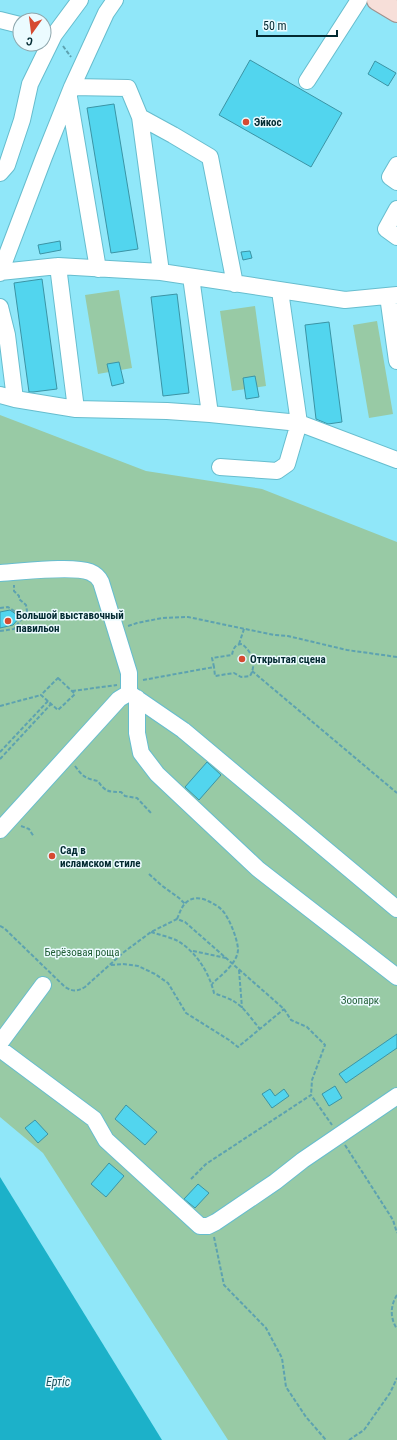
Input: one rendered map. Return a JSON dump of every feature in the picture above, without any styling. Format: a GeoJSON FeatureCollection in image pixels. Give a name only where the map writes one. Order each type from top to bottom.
{"type":"FeatureCollection","features":[{"type":"Feature","properties":{"kind":"main road"},"geometry":{"type":"LineString","coordinates":[[376,0],[397,12]]}},
{"type":"Feature","properties":{"kind":"street"},"geometry":{"type":"LineString","coordinates":[[52,30],[80,0]]}},
{"type":"Feature","properties":{"kind":"street"},"geometry":{"type":"LineString","coordinates":[[115,0],[106,13],[70,92],[0,272],[58,266],[161,272],[345,300],[393,295],[397,361]]}},
{"type":"Feature","properties":{"kind":"street"},"geometry":{"type":"LineString","coordinates":[[307,81],[359,0]]}},
{"type":"Feature","properties":{"kind":"street"},"geometry":{"type":"LineString","coordinates":[[391,0],[397,12]]}},
{"type":"Feature","properties":{"kind":"street"},"geometry":{"type":"LineString","coordinates":[[0,20],[12,23]]}},
{"type":"Feature","properties":{"kind":"street"},"geometry":{"type":"LineString","coordinates":[[0,174],[7,165],[22,120],[30,84],[42,52]]}},
{"type":"Feature","properties":{"kind":"street"},"geometry":{"type":"LineString","coordinates":[[70,92],[128,88],[140,117],[161,272]]}},
{"type":"Feature","properties":{"kind":"street"},"geometry":{"type":"LineString","coordinates":[[70,92],[98,269]]}},
{"type":"Feature","properties":{"kind":"street"},"geometry":{"type":"LineString","coordinates":[[140,117],[210,157],[234,284]]}},
{"type":"Feature","properties":{"kind":"street"},"geometry":{"type":"LineString","coordinates":[[397,165],[390,178],[397,182]]}},
{"type":"Feature","properties":{"kind":"street"},"geometry":{"type":"LineString","coordinates":[[397,209],[386,229],[397,237]]}},
{"type":"Feature","properties":{"kind":"street"},"geometry":{"type":"LineString","coordinates":[[58,266],[76,409]]}},
{"type":"Feature","properties":{"kind":"street"},"geometry":{"type":"LineString","coordinates":[[191,277],[210,414]]}},
{"type":"Feature","properties":{"kind":"street"},"geometry":{"type":"LineString","coordinates":[[220,467],[277,471],[287,464],[299,423],[280,291]]}},
{"type":"Feature","properties":{"kind":"street"},"geometry":{"type":"LineString","coordinates":[[0,307],[7,335],[8,397],[76,409],[210,414],[299,423],[397,460]]}},
{"type":"Feature","properties":{"kind":"street"},"geometry":{"type":"LineString","coordinates":[[6,573],[64,569],[92,572],[101,582],[129,673],[137,733],[142,753],[157,774],[258,869],[397,977]]}},
{"type":"Feature","properties":{"kind":"street"},"geometry":{"type":"LineString","coordinates":[[4,825],[120,699],[132,691]]}},
{"type":"Feature","properties":{"kind":"street"},"geometry":{"type":"LineString","coordinates":[[132,691],[183,730],[397,909]]}},
{"type":"Feature","properties":{"kind":"street"},"geometry":{"type":"LineString","coordinates":[[0,1043],[43,985]]}},
{"type":"Feature","properties":{"kind":"street"},"geometry":{"type":"LineString","coordinates":[[0,1049],[94,1119],[106,1140],[200,1226],[208,1226],[212,1224],[275,1182],[303,1160],[397,1096]]}},
{"type":"Feature","properties":{"kind":"path"},"geometry":{"type":"LineString","coordinates":[[52,36],[80,69]]}},
{"type":"Feature","properties":{"kind":"path"},"geometry":{"type":"LineString","coordinates":[[0,631],[14,629],[23,617],[26,616],[27,608],[26,605],[19,599],[19,596],[14,590],[6,573]]}},
{"type":"Feature","properties":{"kind":"path"},"geometry":{"type":"LineString","coordinates":[[0,608],[8,607],[23,617]]}},
{"type":"Feature","properties":{"kind":"path"},"geometry":{"type":"LineString","coordinates":[[116,630],[136,623],[162,618],[188,617],[274,635],[288,636],[347,650],[397,657]]}},
{"type":"Feature","properties":{"kind":"path"},"geometry":{"type":"LineString","coordinates":[[239,644],[242,644],[248,648],[252,657],[254,667],[250,676],[241,677],[234,673],[215,676],[212,658],[232,655],[234,648],[239,644],[244,629]]}},
{"type":"Feature","properties":{"kind":"path"},"geometry":{"type":"LineString","coordinates":[[72,691],[132,691],[214,667]]}},
{"type":"Feature","properties":{"kind":"path"},"geometry":{"type":"LineString","coordinates":[[252,671],[397,794]]}},
{"type":"Feature","properties":{"kind":"path"},"geometry":{"type":"LineString","coordinates":[[0,706],[41,695],[58,678],[75,694],[58,710],[41,695]]}},
{"type":"Feature","properties":{"kind":"path"},"geometry":{"type":"LineString","coordinates":[[0,752],[48,701]]}},
{"type":"Feature","properties":{"kind":"path"},"geometry":{"type":"LineString","coordinates":[[0,759],[51,704]]}},
{"type":"Feature","properties":{"kind":"path"},"geometry":{"type":"LineString","coordinates":[[68,755],[82,776],[87,779],[98,781],[103,789],[111,792],[121,792],[125,796],[137,798],[151,813]]}},
{"type":"Feature","properties":{"kind":"path"},"geometry":{"type":"LineString","coordinates":[[4,825],[29,829],[34,837]]}},
{"type":"Feature","properties":{"kind":"path"},"geometry":{"type":"LineString","coordinates":[[149,874],[161,886],[185,904]]}},
{"type":"Feature","properties":{"kind":"path"},"geometry":{"type":"LineString","coordinates":[[0,926],[4,928],[65,987],[70,990],[78,991],[85,987],[124,952],[151,932],[177,919],[185,904],[189,900],[200,898],[214,904],[223,911],[230,923],[238,950],[232,964],[212,984]]}},
{"type":"Feature","properties":{"kind":"path"},"geometry":{"type":"LineString","coordinates":[[177,919],[185,922],[284,1010],[291,1020],[307,1027],[324,1045],[312,1080],[311,1095]]}},
{"type":"Feature","properties":{"kind":"path"},"geometry":{"type":"LineString","coordinates":[[151,932],[177,940],[192,951],[204,968],[212,984],[214,993],[234,1001],[260,1029]]}},
{"type":"Feature","properties":{"kind":"path"},"geometry":{"type":"LineString","coordinates":[[192,951],[226,958]]}},
{"type":"Feature","properties":{"kind":"path"},"geometry":{"type":"LineString","coordinates":[[110,965],[123,964],[138,966],[155,974],[168,983],[186,1013],[238,1047],[284,1010]]}},
{"type":"Feature","properties":{"kind":"path"},"geometry":{"type":"LineString","coordinates":[[239,970],[242,1008]]}},
{"type":"Feature","properties":{"kind":"path"},"geometry":{"type":"LineString","coordinates":[[212,1224],[224,1285],[266,1328],[282,1358],[286,1387],[306,1417],[326,1440]]}},
{"type":"Feature","properties":{"kind":"path"},"geometry":{"type":"LineString","coordinates":[[397,1296],[392,1305],[391,1314],[393,1323],[397,1329]]}},
{"type":"Feature","properties":{"kind":"path"},"geometry":{"type":"LineString","coordinates":[[349,1440],[364,1430],[390,1393],[397,1378]]}},
{"type":"Feature","properties":{"kind":"green space"},"geometry":{"type":"Polygon","coordinates":[[[119,290],[132,368],[98,374],[85,295],[119,290]]]}},
{"type":"Feature","properties":{"kind":"green space"},"geometry":{"type":"Polygon","coordinates":[[[255,306],[266,386],[232,391],[220,311],[255,306]]]}},
{"type":"Feature","properties":{"kind":"green space"},"geometry":{"type":"Polygon","coordinates":[[[377,321],[393,414],[369,418],[353,325],[377,321]]]}},
{"type":"Feature","properties":{"kind":"green space"},"geometry":{"type":"Polygon","coordinates":[[[0,415],[146,471],[262,489],[397,542],[397,1440],[228,1440],[43,1153],[0,1117],[0,415]]]}},
{"type":"Feature","properties":{"kind":"water","name":"Ертіс"},"geometry":{"type":"Polygon","coordinates":[[[0,1177],[162,1440],[0,1440],[0,1177]]]}},
{"type":"Feature","properties":{"kind":"building"},"geometry":{"type":"Polygon","coordinates":[[[250,60],[342,113],[311,167],[219,115],[250,60]]]}},
{"type":"Feature","properties":{"kind":"building"},"geometry":{"type":"Polygon","coordinates":[[[375,61],[396,73],[388,86],[368,74],[375,61]]]}},
{"type":"Feature","properties":{"kind":"building"},"geometry":{"type":"Polygon","coordinates":[[[114,104],[138,249],[111,253],[87,108],[114,104]]]}},
{"type":"Feature","properties":{"kind":"building"},"geometry":{"type":"Polygon","coordinates":[[[60,241],[61,250],[40,254],[38,245],[60,241]]]}},
{"type":"Feature","properties":{"kind":"building"},"geometry":{"type":"Polygon","coordinates":[[[250,251],[252,258],[243,260],[241,252],[250,251]]]}},
{"type":"Feature","properties":{"kind":"building"},"geometry":{"type":"Polygon","coordinates":[[[42,279],[57,389],[29,392],[14,283],[42,279]]]}},
{"type":"Feature","properties":{"kind":"building"},"geometry":{"type":"Polygon","coordinates":[[[177,294],[189,393],[163,396],[151,297],[177,294]]]}},
{"type":"Feature","properties":{"kind":"building"},"geometry":{"type":"Polygon","coordinates":[[[329,322],[342,422],[328,424],[316,419],[305,325],[329,322]]]}},
{"type":"Feature","properties":{"kind":"building"},"geometry":{"type":"Polygon","coordinates":[[[119,362],[124,383],[112,386],[107,364],[119,362]]]}},
{"type":"Feature","properties":{"kind":"building"},"geometry":{"type":"Polygon","coordinates":[[[255,376],[259,397],[246,399],[243,378],[255,376]]]}},
{"type":"Feature","properties":{"kind":"building","name":"Большой выставочный павильон"},"geometry":{"type":"Polygon","coordinates":[[[10,610],[20,617],[13,625],[0,628],[0,612],[10,610]]]}},
{"type":"Feature","properties":{"kind":"building"},"geometry":{"type":"Polygon","coordinates":[[[207,762],[221,775],[199,800],[185,787],[207,762]]]}},
{"type":"Feature","properties":{"kind":"building"},"geometry":{"type":"Polygon","coordinates":[[[397,1034],[397,1048],[346,1083],[339,1074],[397,1034]]]}},
{"type":"Feature","properties":{"kind":"building"},"geometry":{"type":"Polygon","coordinates":[[[335,1086],[342,1098],[329,1106],[322,1094],[335,1086]]]}},
{"type":"Feature","properties":{"kind":"building"},"geometry":{"type":"Polygon","coordinates":[[[270,1089],[275,1096],[284,1089],[289,1096],[272,1108],[262,1094],[270,1089]]]}},
{"type":"Feature","properties":{"kind":"building"},"geometry":{"type":"Polygon","coordinates":[[[126,1105],[157,1132],[145,1145],[115,1119],[126,1105]]]}},
{"type":"Feature","properties":{"kind":"building"},"geometry":{"type":"Polygon","coordinates":[[[35,1120],[48,1134],[38,1143],[25,1128],[35,1120]]]}},
{"type":"Feature","properties":{"kind":"building"},"geometry":{"type":"Polygon","coordinates":[[[109,1163],[124,1176],[106,1197],[91,1184],[109,1163]]]}},
{"type":"Feature","properties":{"kind":"building"},"geometry":{"type":"Polygon","coordinates":[[[198,1184],[209,1193],[195,1208],[184,1199],[198,1184]]]}},
{"type":"Feature","properties":{"kind":"place","name":"Эйкос"},"geometry":{"type":"Point","coordinates":[246,122]}},
{"type":"Feature","properties":{"kind":"place","name":"Большой выставочный павильон"},"geometry":{"type":"Point","coordinates":[8,621]}},
{"type":"Feature","properties":{"kind":"place","name":"Открытая сцена"},"geometry":{"type":"Point","coordinates":[242,659]}},
{"type":"Feature","properties":{"kind":"place","name":"Сад в исламском стиле"},"geometry":{"type":"Point","coordinates":[52,856]}},
{"type":"Feature","properties":{"kind":"park label","name":"Берёзовая роща"},"geometry":{"type":"Point","coordinates":[82,952]}},
{"type":"Feature","properties":{"kind":"park label","name":"Зоопарк"},"geometry":{"type":"Point","coordinates":[360,1000]}}]}
